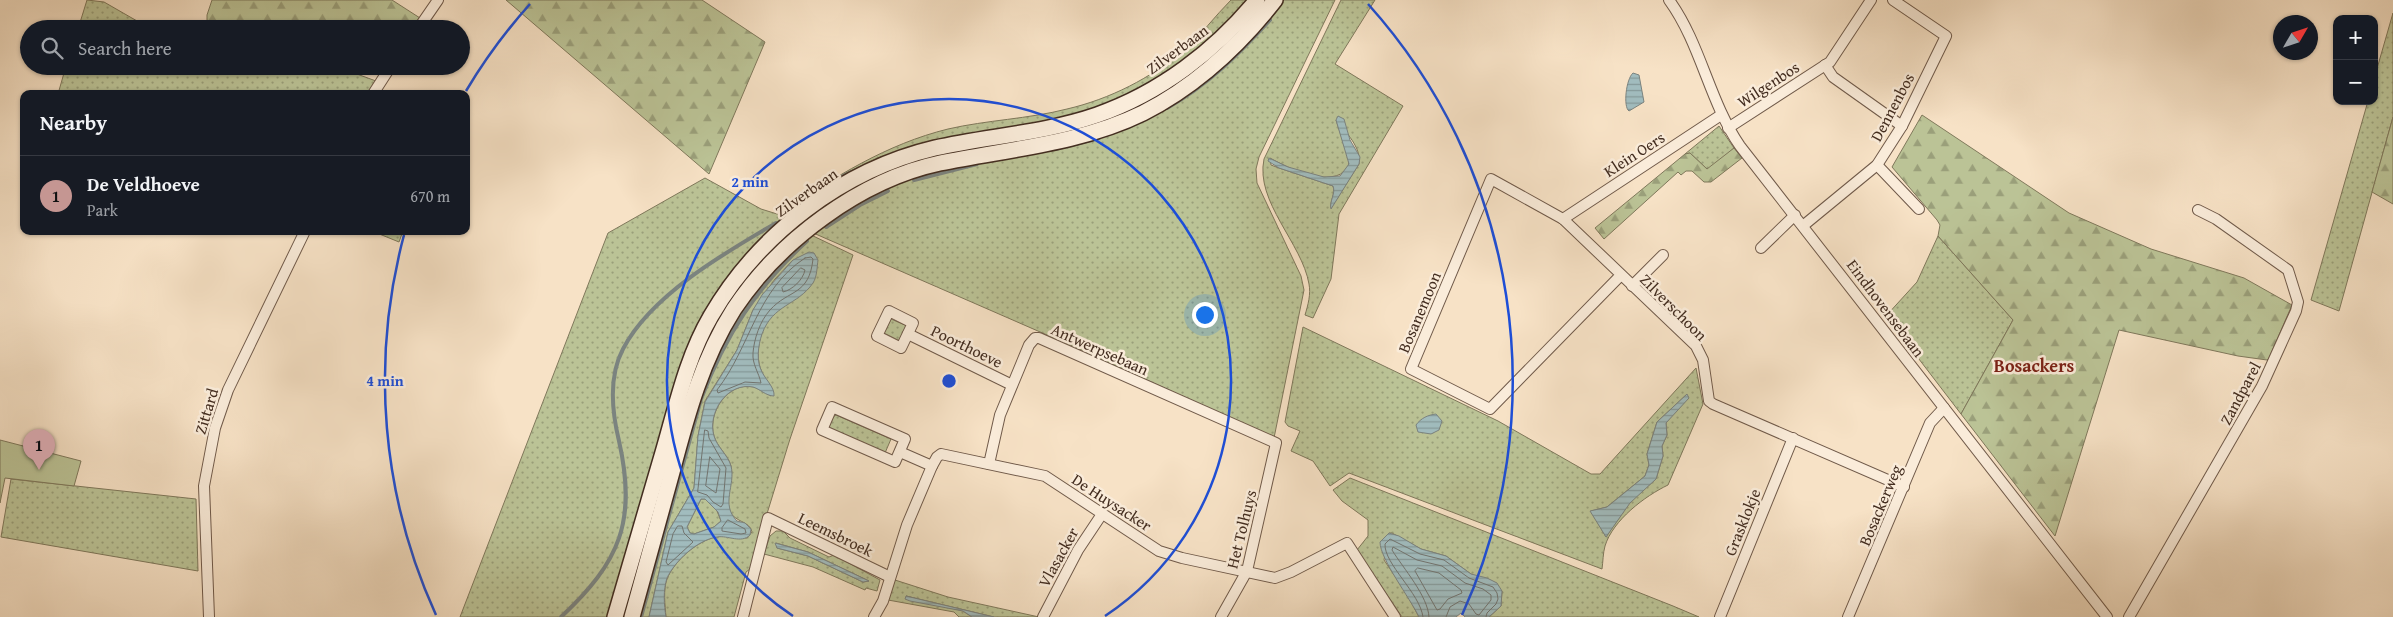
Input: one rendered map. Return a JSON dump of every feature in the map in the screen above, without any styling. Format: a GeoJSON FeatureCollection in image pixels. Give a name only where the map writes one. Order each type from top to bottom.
{"type":"FeatureCollection","features":[{"type":"Feature","properties":{"kind":"main road","name":"Zilverbaan"},"geometry":{"type":"LineString","coordinates":[[615,617],[688,366],[710,318],[724,296],[752,260],[775,237],[795,218],[832,191],[880,167],[934,149],[1076,122],[1126,103],[1159,85],[1197,59],[1229,32],[1257,0]]}},
{"type":"Feature","properties":{"kind":"main road","name":"Zilverbaan"},"geometry":{"type":"LineString","coordinates":[[632,617],[693,393],[711,351],[734,309],[764,271],[789,246],[840,206],[891,179],[937,164],[1077,136],[1142,113],[1170,98],[1209,70],[1241,41],[1275,0]]}},
{"type":"Feature","properties":{"kind":"street"},"geometry":{"type":"LineString","coordinates":[[424,20],[438,0]]}},
{"type":"Feature","properties":{"kind":"street","name":"Eindhovensebaan"},"geometry":{"type":"LineString","coordinates":[[1669,0],[1688,30],[1721,115],[1728,128],[2108,617]]}},
{"type":"Feature","properties":{"kind":"street"},"geometry":{"type":"LineString","coordinates":[[1871,0],[1834,56],[1825,65],[1833,77],[1902,126]]}},
{"type":"Feature","properties":{"kind":"street","name":"Dennenbos"},"geometry":{"type":"LineString","coordinates":[[1804,225],[1877,165],[1902,126],[1946,36],[1893,0]]}},
{"type":"Feature","properties":{"kind":"street","name":"Wilgenbos"},"geometry":{"type":"LineString","coordinates":[[1728,128],[1825,65]]}},
{"type":"Feature","properties":{"kind":"street"},"geometry":{"type":"LineString","coordinates":[[376,90],[385,75]]}},
{"type":"Feature","properties":{"kind":"street","name":"Klein Oers"},"geometry":{"type":"LineString","coordinates":[[1563,219],[1721,115]]}},
{"type":"Feature","properties":{"kind":"street"},"geometry":{"type":"LineString","coordinates":[[1877,165],[1919,209]]}},
{"type":"Feature","properties":{"kind":"street","name":"Zilverschoon"},"geometry":{"type":"LineString","coordinates":[[1491,179],[1563,219],[1696,346],[1703,360],[1709,401],[1904,487]]}},
{"type":"Feature","properties":{"kind":"street","name":"Bosanemoon"},"geometry":{"type":"LineString","coordinates":[[1491,179],[1411,369],[1490,409],[1621,275]]}},
{"type":"Feature","properties":{"kind":"street","name":"Zandparel"},"geometry":{"type":"LineString","coordinates":[[2129,617],[2262,386],[2296,311],[2298,302],[2288,270],[2216,219],[2198,210]]}},
{"type":"Feature","properties":{"kind":"street"},"geometry":{"type":"LineString","coordinates":[[1761,248],[1795,215]]}},
{"type":"Feature","properties":{"kind":"street","name":"Zittard"},"geometry":{"type":"LineString","coordinates":[[209,617],[204,486],[215,428],[228,390],[303,235]]}},
{"type":"Feature","properties":{"kind":"street"},"geometry":{"type":"LineString","coordinates":[[1632,286],[1663,255]]}},
{"type":"Feature","properties":{"kind":"street","name":"Poorthoeve"},"geometry":{"type":"LineString","coordinates":[[908,334],[1012,385]]}},
{"type":"Feature","properties":{"kind":"street","name":"Antwerpsebaan"},"geometry":{"type":"LineString","coordinates":[[989,464],[1000,415],[1029,345],[1035,338],[1039,338],[1276,443]]}},
{"type":"Feature","properties":{"kind":"street"},"geometry":{"type":"LineString","coordinates":[[832,407],[905,439],[900,452],[895,462],[822,430],[832,407]]}},
{"type":"Feature","properties":{"kind":"street","name":"Bosackerweg"},"geometry":{"type":"LineString","coordinates":[[1848,617],[1930,423],[1944,408]]}},
{"type":"Feature","properties":{"kind":"street","name":"Grasklokje"},"geometry":{"type":"LineString","coordinates":[[1720,617],[1792,438]]}},
{"type":"Feature","properties":{"kind":"street","name":"Het Tolhuys"},"geometry":{"type":"LineString","coordinates":[[1221,617],[1247,571],[1276,443]]}},
{"type":"Feature","properties":{"kind":"street"},"geometry":{"type":"LineString","coordinates":[[874,617],[883,601],[907,524],[932,466],[900,452]]}},
{"type":"Feature","properties":{"kind":"street","name":"De Huysacker"},"geometry":{"type":"LineString","coordinates":[[932,466],[941,454],[1045,476],[1159,551],[1275,578],[1291,572],[1347,543],[1396,617]]}},
{"type":"Feature","properties":{"kind":"street","name":"Vlasacker"},"geometry":{"type":"LineString","coordinates":[[1043,617],[1078,550],[1102,514]]}},
{"type":"Feature","properties":{"kind":"street","name":"Leemsbroek"},"geometry":{"type":"LineString","coordinates":[[743,617],[768,518],[890,577]]}},
{"type":"Feature","properties":{"kind":"green space"},"geometry":{"type":"Polygon","coordinates":[[[87,0],[104,2],[135,20],[81,20],[87,0]]]}},
{"type":"Feature","properties":{"kind":"green space"},"geometry":{"type":"Polygon","coordinates":[[[212,0],[392,0],[420,18],[419,20],[207,20],[212,0]]]}},
{"type":"Feature","properties":{"kind":"green space"},"geometry":{"type":"Polygon","coordinates":[[[506,0],[702,0],[765,42],[709,174],[506,0]]]}},
{"type":"Feature","properties":{"kind":"green space"},"geometry":{"type":"Polygon","coordinates":[[[1231,0],[1253,0],[1184,66],[1100,110],[939,146],[792,216],[783,212],[822,186],[862,163],[925,135],[963,126],[1067,109],[1099,100],[1129,86],[1158,70],[1184,50],[1231,0]]]}},
{"type":"Feature","properties":{"kind":"green space"},"geometry":{"type":"Polygon","coordinates":[[[1279,0],[1335,0],[1259,157],[1256,169],[1257,183],[1301,276],[1304,290],[1274,438],[1070,345],[811,232],[849,206],[912,176],[1143,116],[1279,0]]]}},
{"type":"Feature","properties":{"kind":"green space"},"geometry":{"type":"Polygon","coordinates":[[[1341,0],[1375,0],[1335,64],[1403,106],[1339,214],[1331,279],[1313,318],[1305,315],[1310,292],[1305,269],[1272,207],[1266,191],[1263,175],[1264,159],[1341,0]],[[1336,120],[1349,160],[1348,168],[1341,174],[1331,177],[1310,175],[1299,172],[1270,158],[1271,165],[1333,186],[1331,208],[1359,164],[1358,152],[1355,146],[1336,120]]]}},
{"type":"Feature","properties":{"kind":"green space"},"geometry":{"type":"Polygon","coordinates":[[[2393,13],[2393,117],[2339,311],[2311,300],[2367,105],[2378,105],[2378,65],[2393,13]]]}},
{"type":"Feature","properties":{"kind":"green space"},"geometry":{"type":"Polygon","coordinates":[[[63,75],[360,75],[376,81],[371,90],[59,90],[63,75]]]}},
{"type":"Feature","properties":{"kind":"green space"},"geometry":{"type":"Polygon","coordinates":[[[1922,115],[2069,213],[2151,249],[2244,278],[2292,305],[2267,360],[2238,356],[2119,330],[2055,536],[1961,414],[2013,320],[1938,236],[1940,225],[1937,220],[1892,167],[1922,115]]]}},
{"type":"Feature","properties":{"kind":"green space"},"geometry":{"type":"Polygon","coordinates":[[[2393,117],[2393,204],[2372,192],[2393,117]]]}},
{"type":"Feature","properties":{"kind":"green space"},"geometry":{"type":"Polygon","coordinates":[[[1719,126],[1734,148],[1710,169],[1707,169],[1690,153],[1685,154],[1719,126]]]}},
{"type":"Feature","properties":{"kind":"green space"},"geometry":{"type":"Polygon","coordinates":[[[1734,148],[1742,158],[1711,182],[1704,182],[1692,171],[1686,171],[1681,175],[1678,172],[1604,239],[1595,228],[1685,154],[1690,153],[1707,169],[1734,148]]]}},
{"type":"Feature","properties":{"kind":"green space"},"geometry":{"type":"Polygon","coordinates":[[[705,178],[761,209],[790,218],[703,325],[613,617],[460,617],[608,233],[705,178]]]}},
{"type":"Feature","properties":{"kind":"green space"},"geometry":{"type":"Polygon","coordinates":[[[809,234],[853,255],[790,439],[750,569],[746,572],[734,617],[666,617],[665,588],[670,572],[694,547],[709,539],[720,536],[747,538],[752,532],[748,525],[731,514],[729,509],[728,498],[732,471],[714,436],[714,418],[722,401],[736,389],[745,386],[754,387],[771,396],[760,367],[758,353],[760,338],[770,317],[791,301],[793,260],[775,279],[753,310],[737,350],[705,401],[698,436],[694,488],[668,532],[649,617],[636,617],[712,356],[755,287],[809,234]]]}},
{"type":"Feature","properties":{"kind":"green space"},"geometry":{"type":"Polygon","coordinates":[[[382,235],[402,235],[399,242],[382,235]]]}},
{"type":"Feature","properties":{"kind":"green space"},"geometry":{"type":"Polygon","coordinates":[[[1938,236],[2013,320],[1961,414],[1886,316],[1917,282],[1938,236]]]}},
{"type":"Feature","properties":{"kind":"green space"},"geometry":{"type":"Polygon","coordinates":[[[891,319],[907,326],[900,341],[884,333],[891,319]]]}},
{"type":"Feature","properties":{"kind":"green space"},"geometry":{"type":"Polygon","coordinates":[[[1303,327],[1498,421],[1591,474],[1600,474],[1696,368],[1703,404],[1668,485],[1640,502],[1622,518],[1609,536],[1605,546],[1602,569],[1349,473],[1330,486],[1313,461],[1291,451],[1300,431],[1288,426],[1285,422],[1303,327]],[[1686,395],[1657,422],[1647,454],[1649,465],[1645,476],[1607,507],[1591,511],[1606,537],[1630,502],[1656,479],[1663,456],[1662,446],[1667,435],[1666,423],[1686,395]]]}},
{"type":"Feature","properties":{"kind":"green space"},"geometry":{"type":"Polygon","coordinates":[[[836,415],[891,439],[885,453],[831,429],[828,426],[836,415]]]}},
{"type":"Feature","properties":{"kind":"green space"},"geometry":{"type":"Polygon","coordinates":[[[0,440],[81,461],[74,486],[5,478],[0,503],[0,440]]]}},
{"type":"Feature","properties":{"kind":"green space"},"geometry":{"type":"Polygon","coordinates":[[[1350,478],[1699,617],[1489,617],[1501,606],[1502,591],[1471,574],[1446,556],[1421,549],[1389,533],[1384,560],[1405,591],[1419,617],[1402,617],[1357,550],[1368,536],[1368,520],[1342,501],[1333,490],[1350,478]]]}},
{"type":"Feature","properties":{"kind":"green space"},"geometry":{"type":"Polygon","coordinates":[[[11,479],[196,499],[198,571],[1,537],[11,479]]]}},
{"type":"Feature","properties":{"kind":"green space"},"geometry":{"type":"Polygon","coordinates":[[[701,499],[705,499],[717,511],[721,521],[714,527],[694,534],[690,533],[687,527],[701,499]]]}},
{"type":"Feature","properties":{"kind":"green space"},"geometry":{"type":"Polygon","coordinates":[[[776,531],[783,531],[790,538],[829,557],[834,555],[880,580],[877,591],[866,588],[865,590],[813,567],[764,554],[770,536],[776,531]],[[776,543],[777,548],[808,556],[863,582],[869,581],[808,552],[776,543]]]}},
{"type":"Feature","properties":{"kind":"green space"},"geometry":{"type":"Polygon","coordinates":[[[895,580],[948,597],[1039,617],[994,617],[906,596],[963,611],[972,617],[959,617],[954,612],[888,600],[895,580]]]}},
{"type":"Feature","properties":{"kind":"water"},"geometry":{"type":"Polygon","coordinates":[[[1633,73],[1639,75],[1644,102],[1629,111],[1626,104],[1626,93],[1633,73]]]}},
{"type":"Feature","properties":{"kind":"water"},"geometry":{"type":"Polygon","coordinates":[[[1338,116],[1344,119],[1350,140],[1360,157],[1359,164],[1331,209],[1334,192],[1333,186],[1279,168],[1268,161],[1269,158],[1288,167],[1324,177],[1340,176],[1349,164],[1336,120],[1338,116]]]}},
{"type":"Feature","properties":{"kind":"water"},"geometry":{"type":"Polygon","coordinates":[[[809,252],[814,253],[818,260],[817,272],[813,283],[807,291],[772,317],[762,334],[758,358],[762,372],[773,390],[774,396],[753,387],[735,389],[721,401],[713,418],[714,436],[731,466],[732,480],[729,501],[732,515],[737,521],[745,523],[751,529],[750,535],[743,539],[717,537],[694,547],[681,558],[667,578],[664,598],[666,617],[649,617],[668,532],[694,488],[698,436],[705,402],[737,350],[753,310],[762,295],[793,260],[809,252]],[[701,499],[687,527],[690,533],[694,534],[714,527],[721,521],[718,512],[705,499],[701,499]]]}},
{"type":"Feature","properties":{"kind":"water"},"geometry":{"type":"Polygon","coordinates":[[[1687,394],[1689,398],[1666,423],[1667,435],[1662,446],[1663,456],[1656,479],[1630,503],[1606,537],[1590,511],[1607,507],[1645,476],[1649,465],[1647,454],[1657,422],[1687,394]]]}},
{"type":"Feature","properties":{"kind":"water"},"geometry":{"type":"Polygon","coordinates":[[[1436,414],[1442,421],[1439,430],[1431,434],[1418,432],[1416,425],[1418,423],[1425,417],[1436,414]]]}},
{"type":"Feature","properties":{"kind":"water"},"geometry":{"type":"Polygon","coordinates":[[[1389,533],[1399,536],[1421,549],[1446,556],[1471,574],[1497,583],[1502,591],[1501,606],[1489,617],[1465,617],[1461,613],[1456,617],[1419,617],[1381,549],[1380,542],[1389,533]]]}},
{"type":"Feature","properties":{"kind":"water"},"geometry":{"type":"Polygon","coordinates":[[[775,543],[808,552],[869,581],[863,582],[808,556],[777,548],[775,543]]]}},
{"type":"Feature","properties":{"kind":"water"},"geometry":{"type":"Polygon","coordinates":[[[906,596],[994,617],[972,617],[963,611],[910,601],[905,599],[906,596]]]}},
{"type":"Feature","properties":{"kind":"waterway"},"geometry":{"type":"LineString","coordinates":[[1167,108],[1196,89],[1222,68],[1270,20]]}},
{"type":"Feature","properties":{"kind":"waterway"},"geometry":{"type":"LineString","coordinates":[[1055,149],[1099,138]]}},
{"type":"Feature","properties":{"kind":"waterway"},"geometry":{"type":"LineString","coordinates":[[795,208],[845,175],[882,158]]}},
{"type":"Feature","properties":{"kind":"waterway"},"geometry":{"type":"LineString","coordinates":[[914,180],[977,164]]}},
{"type":"Feature","properties":{"kind":"waterway"},"geometry":{"type":"LineString","coordinates":[[826,227],[860,205],[888,191]]}},
{"type":"Feature","properties":{"kind":"waterway"},"geometry":{"type":"LineString","coordinates":[[561,617],[597,578],[610,558],[619,538],[624,517],[626,495],[624,469],[613,407],[615,371],[623,349],[636,329],[671,293],[713,261],[776,223]]}},
{"type":"Feature","properties":{"kind":"waterway"},"geometry":{"type":"LineString","coordinates":[[641,617],[701,399],[711,375],[721,353],[744,313],[772,276],[807,241]]}},
{"type":"Feature","properties":{"kind":"place","name":"De Veldhoeve"},"geometry":{"type":"Point","coordinates":[39,470]}},
{"type":"Feature","properties":{"kind":"district","name":"Bosackers"},"geometry":{"type":"Point","coordinates":[2034,365]}}]}
